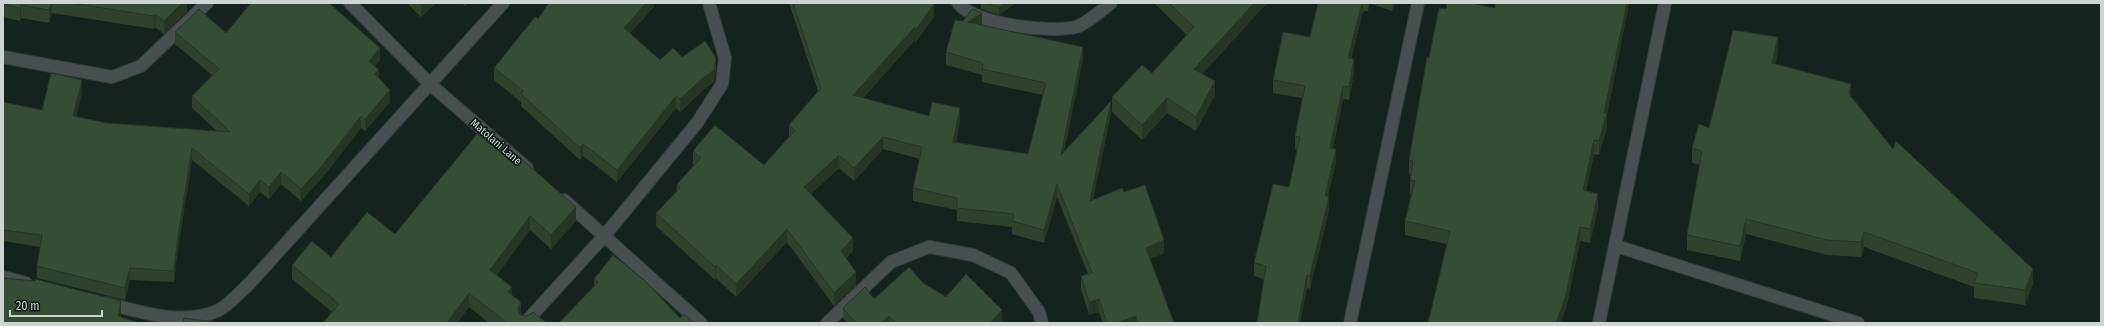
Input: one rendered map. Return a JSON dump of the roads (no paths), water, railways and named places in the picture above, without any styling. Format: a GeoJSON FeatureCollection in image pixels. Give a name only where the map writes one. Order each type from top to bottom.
{"type":"FeatureCollection","features":[{"type":"Feature","properties":{"kind":"street"},"geometry":{"type":"LineString","coordinates":[[3,57],[112,77],[141,66],[207,3]]}},
{"type":"Feature","properties":{"kind":"street","name":"Matolani Lane"},"geometry":{"type":"LineString","coordinates":[[350,3],[431,85],[539,178]]}},
{"type":"Feature","properties":{"kind":"street"},"geometry":{"type":"LineString","coordinates":[[94,300],[163,317],[196,319],[218,310],[249,284],[431,85],[503,3]]}},
{"type":"Feature","properties":{"kind":"street"},"geometry":{"type":"LineString","coordinates":[[525,323],[605,235],[697,123],[722,84],[725,58],[708,3]]}},
{"type":"Feature","properties":{"kind":"street"},"geometry":{"type":"LineString","coordinates":[[958,3],[981,19],[1041,30],[1077,27],[1111,3]]}},
{"type":"Feature","properties":{"kind":"street"},"geometry":{"type":"LineString","coordinates":[[1350,323],[1418,3]]}},
{"type":"Feature","properties":{"kind":"street"},"geometry":{"type":"LineString","coordinates":[[1599,323],[1665,3]]}},
{"type":"Feature","properties":{"kind":"street"},"geometry":{"type":"LineString","coordinates":[[557,194],[605,235],[701,323]]}},
{"type":"Feature","properties":{"kind":"street"},"geometry":{"type":"LineString","coordinates":[[1616,246],[1858,323]]}},
{"type":"Feature","properties":{"kind":"street"},"geometry":{"type":"LineString","coordinates":[[827,323],[891,262],[929,247],[973,255],[1011,273],[1039,312],[1042,323]]}},
{"type":"Feature","properties":{"kind":"street"},"geometry":{"type":"LineString","coordinates":[[3,277],[41,287]]}}]}
